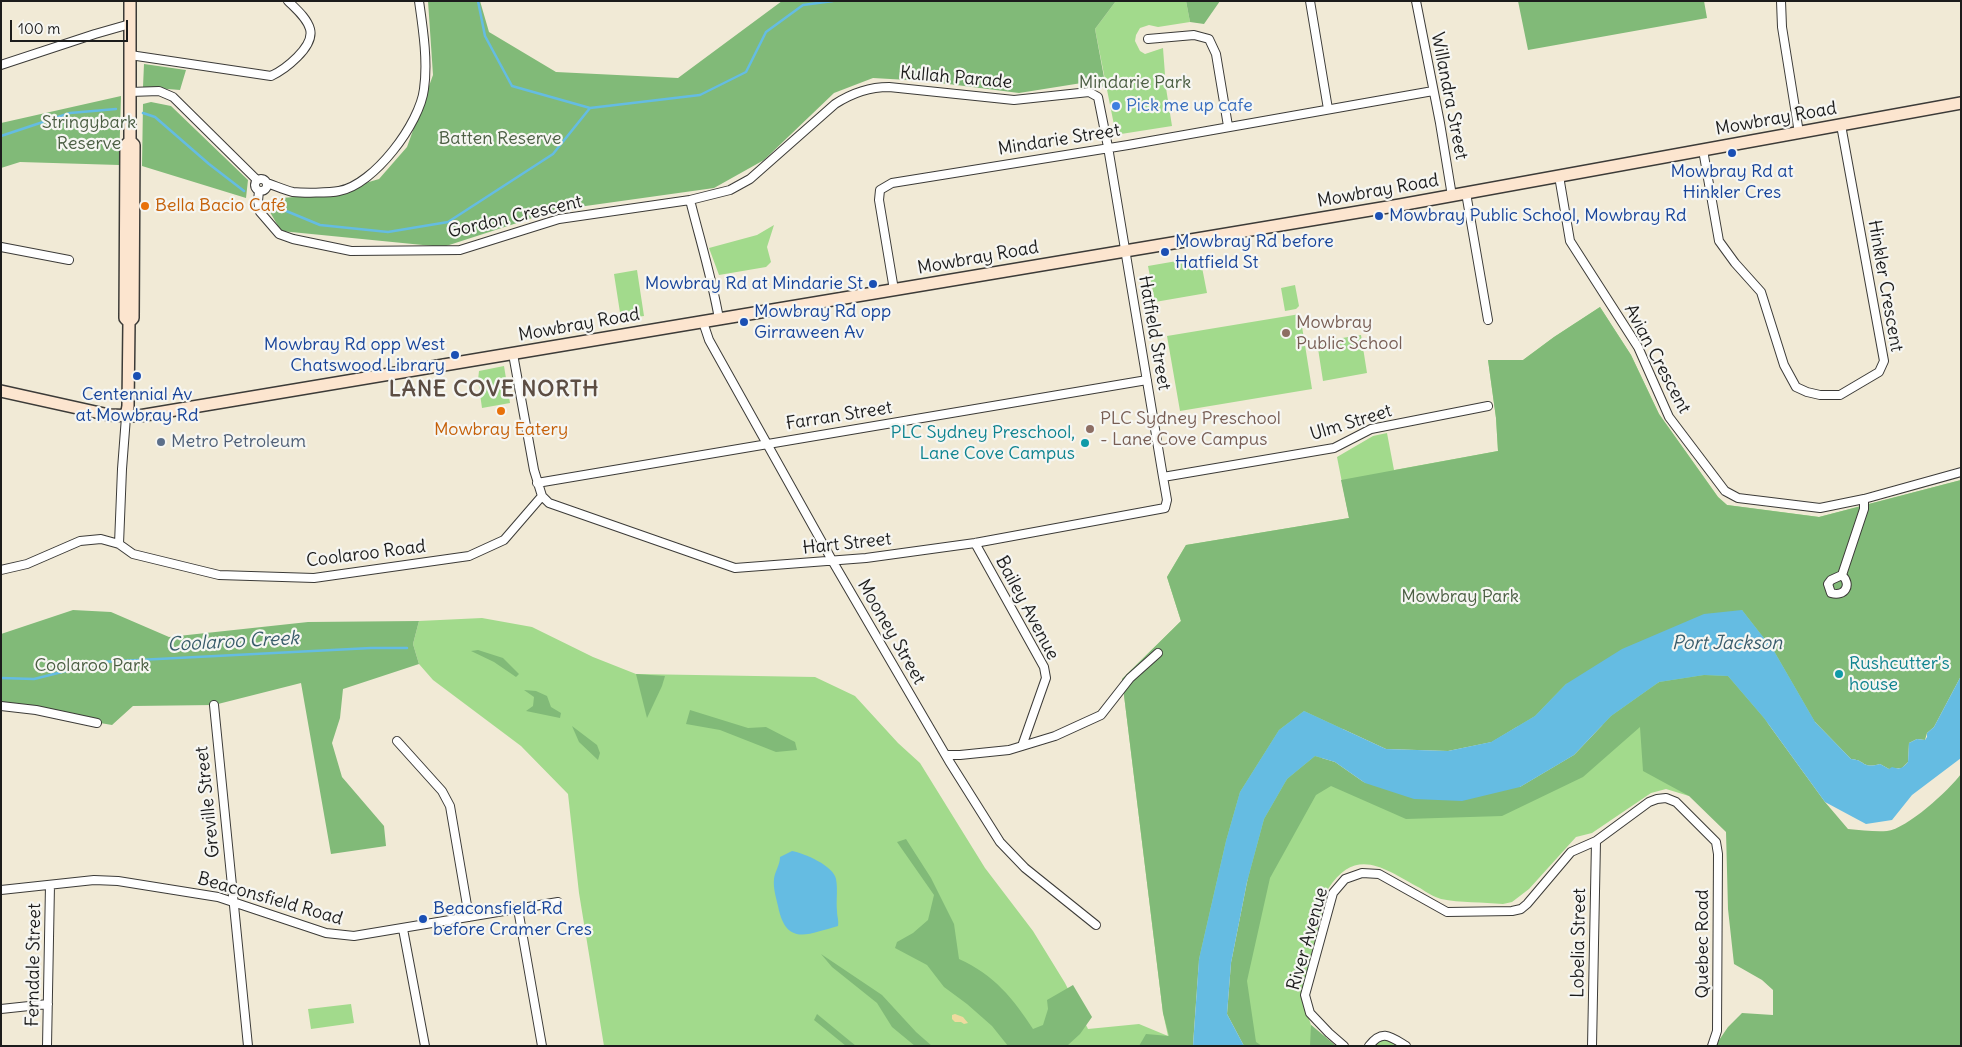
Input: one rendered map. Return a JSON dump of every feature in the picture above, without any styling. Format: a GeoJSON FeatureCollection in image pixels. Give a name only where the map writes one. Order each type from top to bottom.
{"type":"FeatureCollection","features":[{"type":"Feature","properties":{"kind":"main road"},"geometry":{"type":"LineString","coordinates":[[126,417],[128,402],[129,322],[133,318],[134,145],[130,141],[130,1]]}},
{"type":"Feature","properties":{"kind":"main road","name":"Mowbray Road"},"geometry":{"type":"LineString","coordinates":[[1,391],[109,415],[126,417],[186,409],[1452,196],[1961,103]]}},
{"type":"Feature","properties":{"kind":"street"},"geometry":{"type":"LineString","coordinates":[[130,55],[271,76],[287,67],[301,52],[311,34],[310,28],[302,16],[288,1]]}},
{"type":"Feature","properties":{"kind":"street"},"geometry":{"type":"LineString","coordinates":[[257,180],[263,179],[267,183],[293,192],[340,192],[370,176],[390,155],[408,130],[424,92],[425,68],[419,1]]}},
{"type":"Feature","properties":{"kind":"street"},"geometry":{"type":"LineString","coordinates":[[1310,1],[1328,109]]}},
{"type":"Feature","properties":{"kind":"street","name":"Willandra Street"},"geometry":{"type":"LineString","coordinates":[[1416,1],[1452,196]]}},
{"type":"Feature","properties":{"kind":"street"},"geometry":{"type":"LineString","coordinates":[[1781,1],[1782,27],[1799,133]]}},
{"type":"Feature","properties":{"kind":"street"},"geometry":{"type":"LineString","coordinates":[[1,65],[130,24]]}},
{"type":"Feature","properties":{"kind":"street"},"geometry":{"type":"LineString","coordinates":[[1148,39],[1194,35],[1209,39],[1216,54],[1228,126]]}},
{"type":"Feature","properties":{"kind":"street","name":"Kullah Parade"},"geometry":{"type":"LineString","coordinates":[[690,200],[730,190],[750,179],[835,104],[847,96],[873,87],[1014,100],[1089,92],[1098,97],[1126,251]]}},
{"type":"Feature","properties":{"kind":"street"},"geometry":{"type":"LineString","coordinates":[[130,92],[159,91],[173,97],[257,180]]}},
{"type":"Feature","properties":{"kind":"street","name":"Mindarie Street"},"geometry":{"type":"LineString","coordinates":[[894,290],[879,200],[880,190],[892,183],[1108,148],[1433,91]]}},
{"type":"Feature","properties":{"kind":"street","name":"Hinkler Crescent"},"geometry":{"type":"LineString","coordinates":[[1703,150],[1719,242],[1761,292],[1784,365],[1796,387],[1820,395],[1840,395],[1878,372],[1884,361],[1841,125]]}},
{"type":"Feature","properties":{"kind":"street","name":"Avian Crescent"},"geometry":{"type":"LineString","coordinates":[[1559,176],[1570,241],[1638,347],[1669,417],[1725,491],[1738,498],[1820,508],[1864,499],[1961,472]]}},
{"type":"Feature","properties":{"kind":"street"},"geometry":{"type":"LineString","coordinates":[[257,180],[255,186],[260,191],[266,189],[267,183]]}},
{"type":"Feature","properties":{"kind":"street","name":"Gordon Crescent"},"geometry":{"type":"LineString","coordinates":[[260,191],[258,201],[260,212],[279,234],[293,239],[350,251],[460,250],[559,219],[690,200]]}},
{"type":"Feature","properties":{"kind":"street"},"geometry":{"type":"LineString","coordinates":[[1466,193],[1488,320]]}},
{"type":"Feature","properties":{"kind":"street"},"geometry":{"type":"LineString","coordinates":[[690,200],[704,257],[710,272],[719,319]]}},
{"type":"Feature","properties":{"kind":"street"},"geometry":{"type":"LineString","coordinates":[[1,246],[69,260]]}},
{"type":"Feature","properties":{"kind":"street","name":"Hatfield Street"},"geometry":{"type":"LineString","coordinates":[[1126,251],[1167,500],[1165,508]]}},
{"type":"Feature","properties":{"kind":"street","name":"Mooney Street"},"geometry":{"type":"LineString","coordinates":[[703,322],[709,340],[833,562],[946,755],[1000,842],[1025,868],[1096,924]]}},
{"type":"Feature","properties":{"kind":"street"},"geometry":{"type":"LineString","coordinates":[[513,354],[537,483],[542,496]]}},
{"type":"Feature","properties":{"kind":"street","name":"Farran Street"},"geometry":{"type":"LineString","coordinates":[[537,483],[1146,380]]}},
{"type":"Feature","properties":{"kind":"street","name":"Ulm Street"},"geometry":{"type":"LineString","coordinates":[[1163,477],[1334,448],[1371,429],[1488,406]]}},
{"type":"Feature","properties":{"kind":"street"},"geometry":{"type":"LineString","coordinates":[[119,544],[126,417]]}},
{"type":"Feature","properties":{"kind":"street","name":"Coolaroo Road"},"geometry":{"type":"LineString","coordinates":[[1,570],[27,564],[80,541],[101,539],[119,544],[133,554],[219,575],[314,578],[469,556],[504,540],[542,496]]}},
{"type":"Feature","properties":{"kind":"street","name":"Hart Street"},"geometry":{"type":"LineString","coordinates":[[542,496],[549,503],[565,510],[734,568],[833,562],[975,543],[1165,508]]}},
{"type":"Feature","properties":{"kind":"street"},"geometry":{"type":"LineString","coordinates":[[1842,575],[1864,509],[1864,499]]}},
{"type":"Feature","properties":{"kind":"street","name":"Bailey Avenue"},"geometry":{"type":"LineString","coordinates":[[975,543],[1044,667],[1046,678],[1022,746]]}},
{"type":"Feature","properties":{"kind":"street"},"geometry":{"type":"LineString","coordinates":[[946,755],[1009,750],[1055,736],[1101,715],[1130,678],[1158,653]]}},
{"type":"Feature","properties":{"kind":"street","name":"Greville Street"},"geometry":{"type":"LineString","coordinates":[[214,705],[248,1046]]}},
{"type":"Feature","properties":{"kind":"street"},"geometry":{"type":"LineString","coordinates":[[1,706],[36,710],[97,723]]}},
{"type":"Feature","properties":{"kind":"street"},"geometry":{"type":"LineString","coordinates":[[397,741],[442,791],[450,806],[469,917]]}},
{"type":"Feature","properties":{"kind":"street","name":"River Avenue"},"geometry":{"type":"LineString","coordinates":[[1344,1046],[1310,1013],[1305,995],[1333,893],[1345,879],[1362,873],[1378,874],[1447,912],[1512,911],[1521,909],[1572,852],[1596,841],[1649,802],[1661,798],[1676,802],[1716,842]]}},
{"type":"Feature","properties":{"kind":"street","name":"Lobelia Street"},"geometry":{"type":"LineString","coordinates":[[1592,1046],[1596,841]]}},
{"type":"Feature","properties":{"kind":"street","name":"Quebec Road"},"geometry":{"type":"LineString","coordinates":[[1712,1046],[1717,1031],[1718,854],[1716,842]]}},
{"type":"Feature","properties":{"kind":"street","name":"Beaconsfield Road"},"geometry":{"type":"LineString","coordinates":[[1,890],[94,880],[118,881],[181,890],[234,902],[335,935],[354,936],[558,902]]}},
{"type":"Feature","properties":{"kind":"street","name":"Ferndale Street"},"geometry":{"type":"LineString","coordinates":[[47,1046],[50,885]]}},
{"type":"Feature","properties":{"kind":"street"},"geometry":{"type":"LineString","coordinates":[[518,909],[542,1046]]}},
{"type":"Feature","properties":{"kind":"street"},"geometry":{"type":"LineString","coordinates":[[403,929],[424,1046]]}},
{"type":"Feature","properties":{"kind":"street"},"geometry":{"type":"LineString","coordinates":[[1,1009],[48,1004]]}},
{"type":"Feature","properties":{"kind":"street"},"geometry":{"type":"LineString","coordinates":[[1369,1046],[1375,1038],[1383,1035],[1392,1037],[1406,1046]]}},
{"type":"Feature","properties":{"kind":"green space","name":"Batten Reserve"},"geometry":{"type":"Polygon","coordinates":[[[428,1],[480,1],[489,32],[556,72],[678,78],[782,1],[1116,1],[1095,29],[1106,88],[1088,82],[1019,93],[925,81],[873,78],[834,93],[764,160],[714,188],[557,210],[443,247],[281,231],[267,207],[280,198],[325,195],[379,179],[407,147],[433,75],[428,1]]]}},
{"type":"Feature","properties":{"kind":"green space","name":"Mindarie Park"},"geometry":{"type":"Polygon","coordinates":[[[1116,1],[1186,1],[1190,22],[1158,27],[1149,25],[1140,28],[1135,41],[1140,51],[1145,54],[1163,48],[1166,88],[1172,126],[1121,134],[1115,130],[1095,29],[1116,1]]]}},
{"type":"Feature","properties":{"kind":"green space"},"geometry":{"type":"Polygon","coordinates":[[[1186,1],[1220,1],[1204,24],[1190,22],[1186,1]]]}},
{"type":"Feature","properties":{"kind":"green space"},"geometry":{"type":"Polygon","coordinates":[[[1518,1],[1704,1],[1707,18],[1528,50],[1518,1]]]}},
{"type":"Feature","properties":{"kind":"green space"},"geometry":{"type":"Polygon","coordinates":[[[144,64],[186,70],[180,90],[143,87],[144,64]]]}},
{"type":"Feature","properties":{"kind":"green space","name":"Stringybark Reserve"},"geometry":{"type":"Polygon","coordinates":[[[121,96],[119,165],[20,162],[1,168],[1,123],[121,96]]]}},
{"type":"Feature","properties":{"kind":"green space"},"geometry":{"type":"Polygon","coordinates":[[[151,102],[171,106],[248,180],[246,198],[142,166],[143,104],[151,102]]]}},
{"type":"Feature","properties":{"kind":"green space"},"geometry":{"type":"Polygon","coordinates":[[[774,225],[767,247],[771,262],[766,267],[719,275],[709,248],[757,235],[774,225]]]}},
{"type":"Feature","properties":{"kind":"green space"},"geometry":{"type":"Polygon","coordinates":[[[1200,257],[1207,293],[1155,302],[1148,266],[1200,257]]]}},
{"type":"Feature","properties":{"kind":"green space"},"geometry":{"type":"Polygon","coordinates":[[[637,270],[644,316],[621,319],[614,274],[637,270]]]}},
{"type":"Feature","properties":{"kind":"green space"},"geometry":{"type":"Polygon","coordinates":[[[1295,285],[1299,306],[1296,309],[1285,311],[1281,288],[1295,285]]]}},
{"type":"Feature","properties":{"kind":"green space"},"geometry":{"type":"Polygon","coordinates":[[[1600,307],[1631,355],[1659,414],[1718,497],[1727,505],[1819,517],[1961,480],[1961,676],[1815,722],[1340,729],[1199,959],[1192,1046],[604,1046],[579,893],[568,794],[521,746],[433,680],[419,664],[413,644],[419,621],[482,618],[532,627],[593,657],[636,674],[815,677],[855,696],[898,743],[920,763],[985,868],[1033,931],[1065,983],[1088,1029],[1139,1024],[1168,1036],[1163,1013],[1122,679],[1181,621],[1167,577],[1186,545],[1349,518],[1337,457],[1373,436],[1387,433],[1394,470],[1498,451],[1496,418],[1488,360],[1523,360],[1600,307]]]}},
{"type":"Feature","properties":{"kind":"green space","name":"Mowbray Park"},"geometry":{"type":"Polygon","coordinates":[[[1600,307],[1631,355],[1659,414],[1718,497],[1727,505],[1819,517],[1961,480],[1961,676],[1934,727],[1927,733],[1925,740],[1917,739],[1909,743],[1908,762],[1902,768],[1889,769],[1880,764],[1866,765],[1851,759],[1815,722],[1774,651],[1742,610],[1566,684],[1535,716],[1492,742],[1448,751],[1386,749],[1304,711],[1279,730],[1240,792],[1226,841],[1199,959],[1193,1045],[1139,1046],[1146,1034],[1169,1036],[1163,1013],[1122,679],[1181,621],[1167,577],[1186,545],[1349,518],[1341,480],[1498,451],[1496,418],[1488,360],[1523,360],[1600,307]]]}},
{"type":"Feature","properties":{"kind":"green space"},"geometry":{"type":"Polygon","coordinates":[[[1300,314],[1312,389],[1180,411],[1167,336],[1300,314]]]}},
{"type":"Feature","properties":{"kind":"green space"},"geometry":{"type":"Polygon","coordinates":[[[1361,335],[1367,373],[1323,381],[1317,342],[1361,335]]]}},
{"type":"Feature","properties":{"kind":"green space"},"geometry":{"type":"Polygon","coordinates":[[[504,366],[510,403],[482,408],[478,380],[479,371],[504,366]]]}},
{"type":"Feature","properties":{"kind":"green space","name":"Coolaroo Park"},"geometry":{"type":"Polygon","coordinates":[[[73,610],[111,612],[169,637],[308,622],[419,621],[413,644],[419,664],[343,689],[340,718],[332,743],[342,777],[384,826],[386,846],[331,854],[301,683],[214,705],[133,706],[112,725],[1,706],[1,634],[73,610]]]}},
{"type":"Feature","properties":{"kind":"green space"},"geometry":{"type":"Polygon","coordinates":[[[478,650],[503,658],[519,674],[516,677],[494,662],[471,651],[478,650]]]}},
{"type":"Feature","properties":{"kind":"green space"},"geometry":{"type":"Polygon","coordinates":[[[636,674],[665,676],[647,718],[636,674]]]}},
{"type":"Feature","properties":{"kind":"green space"},"geometry":{"type":"Polygon","coordinates":[[[1704,675],[1728,676],[1764,718],[1825,802],[1848,829],[1887,831],[1895,829],[1927,808],[1961,774],[1961,1046],[1715,1046],[1728,1027],[1742,1013],[1773,1015],[1773,990],[1762,980],[1734,964],[1728,909],[1726,832],[1689,796],[1643,771],[1640,727],[1583,777],[1502,816],[1406,819],[1331,786],[1316,795],[1270,878],[1247,981],[1256,1042],[1262,1046],[1244,1046],[1227,1014],[1231,963],[1247,882],[1264,819],[1287,779],[1315,756],[1335,762],[1365,783],[1520,787],[1574,755],[1611,716],[1659,682],[1704,675]]]}},
{"type":"Feature","properties":{"kind":"green space"},"geometry":{"type":"Polygon","coordinates":[[[1659,682],[1689,796],[1666,789],[1651,793],[1592,833],[1576,837],[1529,889],[1512,902],[1503,904],[1441,899],[1383,868],[1360,864],[1349,868],[1328,889],[1301,995],[1311,1025],[1336,1046],[1244,1046],[1231,963],[1287,779],[1520,787],[1574,755],[1659,682]]]}},
{"type":"Feature","properties":{"kind":"green space"},"geometry":{"type":"Polygon","coordinates":[[[524,690],[536,691],[547,696],[551,707],[561,713],[560,718],[526,711],[533,706],[534,697],[524,690]]]}},
{"type":"Feature","properties":{"kind":"green space"},"geometry":{"type":"Polygon","coordinates":[[[690,710],[748,728],[766,727],[795,742],[797,750],[776,752],[720,730],[686,724],[690,710]]]}},
{"type":"Feature","properties":{"kind":"green space"},"geometry":{"type":"Polygon","coordinates":[[[572,726],[597,745],[600,753],[598,760],[579,742],[572,726]]]}},
{"type":"Feature","properties":{"kind":"green space"},"geometry":{"type":"Polygon","coordinates":[[[906,839],[931,878],[954,924],[959,959],[983,972],[1002,988],[1033,1029],[1043,1025],[1048,1009],[1047,1000],[1073,985],[1092,1017],[1080,1034],[1068,1045],[1008,1046],[992,1026],[944,987],[927,965],[895,948],[897,942],[913,933],[928,920],[934,895],[897,842],[906,839]]]}},
{"type":"Feature","properties":{"kind":"green space"},"geometry":{"type":"Polygon","coordinates":[[[821,954],[882,995],[916,1032],[932,1046],[915,1046],[892,1027],[877,1003],[832,967],[821,954]]]}},
{"type":"Feature","properties":{"kind":"green space"},"geometry":{"type":"Polygon","coordinates":[[[351,1004],[354,1023],[311,1029],[308,1009],[351,1004]]]}},
{"type":"Feature","properties":{"kind":"green space"},"geometry":{"type":"Polygon","coordinates":[[[817,1014],[856,1046],[846,1046],[814,1020],[817,1014]]]}},
{"type":"Feature","properties":{"kind":"green space"},"geometry":{"type":"Polygon","coordinates":[[[1311,1025],[1336,1046],[1310,1046],[1311,1025]]]}},
{"type":"Feature","properties":{"kind":"green space"},"geometry":{"type":"Polygon","coordinates":[[[1386,1038],[1399,1046],[1373,1046],[1376,1042],[1386,1038]]]}},
{"type":"Feature","properties":{"kind":"sand"},"geometry":{"type":"Polygon","coordinates":[[[955,1014],[963,1017],[968,1023],[955,1022],[952,1019],[952,1015],[955,1014]]]}},
{"type":"Feature","properties":{"kind":"water","name":"Port Jackson"},"geometry":{"type":"Polygon","coordinates":[[[1742,610],[1774,651],[1815,722],[1851,759],[1866,765],[1880,764],[1889,769],[1905,766],[1908,762],[1909,743],[1917,739],[1925,740],[1927,733],[1934,727],[1961,676],[1961,758],[1912,795],[1892,820],[1866,824],[1825,802],[1764,718],[1728,676],[1704,675],[1659,682],[1611,716],[1574,755],[1520,787],[1462,801],[1414,799],[1365,783],[1335,762],[1315,756],[1287,779],[1264,819],[1247,882],[1231,963],[1227,1014],[1244,1046],[1193,1046],[1199,959],[1226,841],[1240,792],[1279,730],[1304,711],[1386,749],[1448,751],[1491,742],[1535,716],[1566,684],[1622,649],[1704,614],[1742,610]]]}},
{"type":"Feature","properties":{"kind":"water"},"geometry":{"type":"Polygon","coordinates":[[[792,851],[804,854],[818,861],[834,874],[837,883],[838,926],[808,934],[793,932],[787,928],[778,906],[774,879],[780,857],[792,851]]]}},
{"type":"Feature","properties":{"kind":"waterway"},"geometry":{"type":"LineString","coordinates":[[478,1],[485,36],[512,86],[590,108]]}},
{"type":"Feature","properties":{"kind":"waterway"},"geometry":{"type":"LineString","coordinates":[[267,203],[320,225],[388,232],[448,222],[553,154],[590,108],[700,95],[746,72],[766,32],[803,5],[833,1]]}},
{"type":"Feature","properties":{"kind":"waterway"},"geometry":{"type":"LineString","coordinates":[[1,136],[70,113],[116,109]]}},
{"type":"Feature","properties":{"kind":"waterway"},"geometry":{"type":"LineString","coordinates":[[143,113],[155,117],[209,164],[244,191]]}},
{"type":"Feature","properties":{"kind":"waterway","name":"Coolaroo Creek"},"geometry":{"type":"LineString","coordinates":[[1,678],[34,679],[102,662],[371,648],[407,648]]}},
{"type":"Feature","properties":{"kind":"place","name":"Pick me up cafe"},"geometry":{"type":"Point","coordinates":[1116,106]}},
{"type":"Feature","properties":{"kind":"place","name":"Mowbray Rd at Hinkler Cres"},"geometry":{"type":"Point","coordinates":[1732,153]}},
{"type":"Feature","properties":{"kind":"place","name":"Bella Bacio Café"},"geometry":{"type":"Point","coordinates":[145,206]}},
{"type":"Feature","properties":{"kind":"place","name":"Mowbray Public School, Mowbray Rd"},"geometry":{"type":"Point","coordinates":[1379,216]}},
{"type":"Feature","properties":{"kind":"place","name":"Mowbray Rd before Hatfield St"},"geometry":{"type":"Point","coordinates":[1165,252]}},
{"type":"Feature","properties":{"kind":"place","name":"Mowbray Rd at Mindarie St"},"geometry":{"type":"Point","coordinates":[873,284]}},
{"type":"Feature","properties":{"kind":"place","name":"Mowbray Rd opp Girraween Av"},"geometry":{"type":"Point","coordinates":[744,322]}},
{"type":"Feature","properties":{"kind":"place","name":"Mowbray Public School"},"geometry":{"type":"Point","coordinates":[1286,333]}},
{"type":"Feature","properties":{"kind":"place","name":"Mowbray Rd opp West Chatswood Library"},"geometry":{"type":"Point","coordinates":[455,355]}},
{"type":"Feature","properties":{"kind":"place","name":"Centennial Av at Mowbray Rd"},"geometry":{"type":"Point","coordinates":[137,376]}},
{"type":"Feature","properties":{"kind":"place","name":"Mowbray Eatery"},"geometry":{"type":"Point","coordinates":[501,411]}},
{"type":"Feature","properties":{"kind":"place","name":"PLC Sydney Preschool - Lane Cove Campus"},"geometry":{"type":"Point","coordinates":[1090,429]}},
{"type":"Feature","properties":{"kind":"place","name":"Metro Petroleum"},"geometry":{"type":"Point","coordinates":[161,442]}},
{"type":"Feature","properties":{"kind":"place","name":"PLC Sydney Preschool, Lane Cove Campus"},"geometry":{"type":"Point","coordinates":[1085,443]}},
{"type":"Feature","properties":{"kind":"place","name":"Rushcutter's house"},"geometry":{"type":"Point","coordinates":[1839,674]}},
{"type":"Feature","properties":{"kind":"place","name":"Beaconsfield Rd before Cramer Cres"},"geometry":{"type":"Point","coordinates":[423,919]}},
{"type":"Feature","properties":{"kind":"district","name":"LANE COVE NORTH"},"geometry":{"type":"Point","coordinates":[494,390]}}]}
